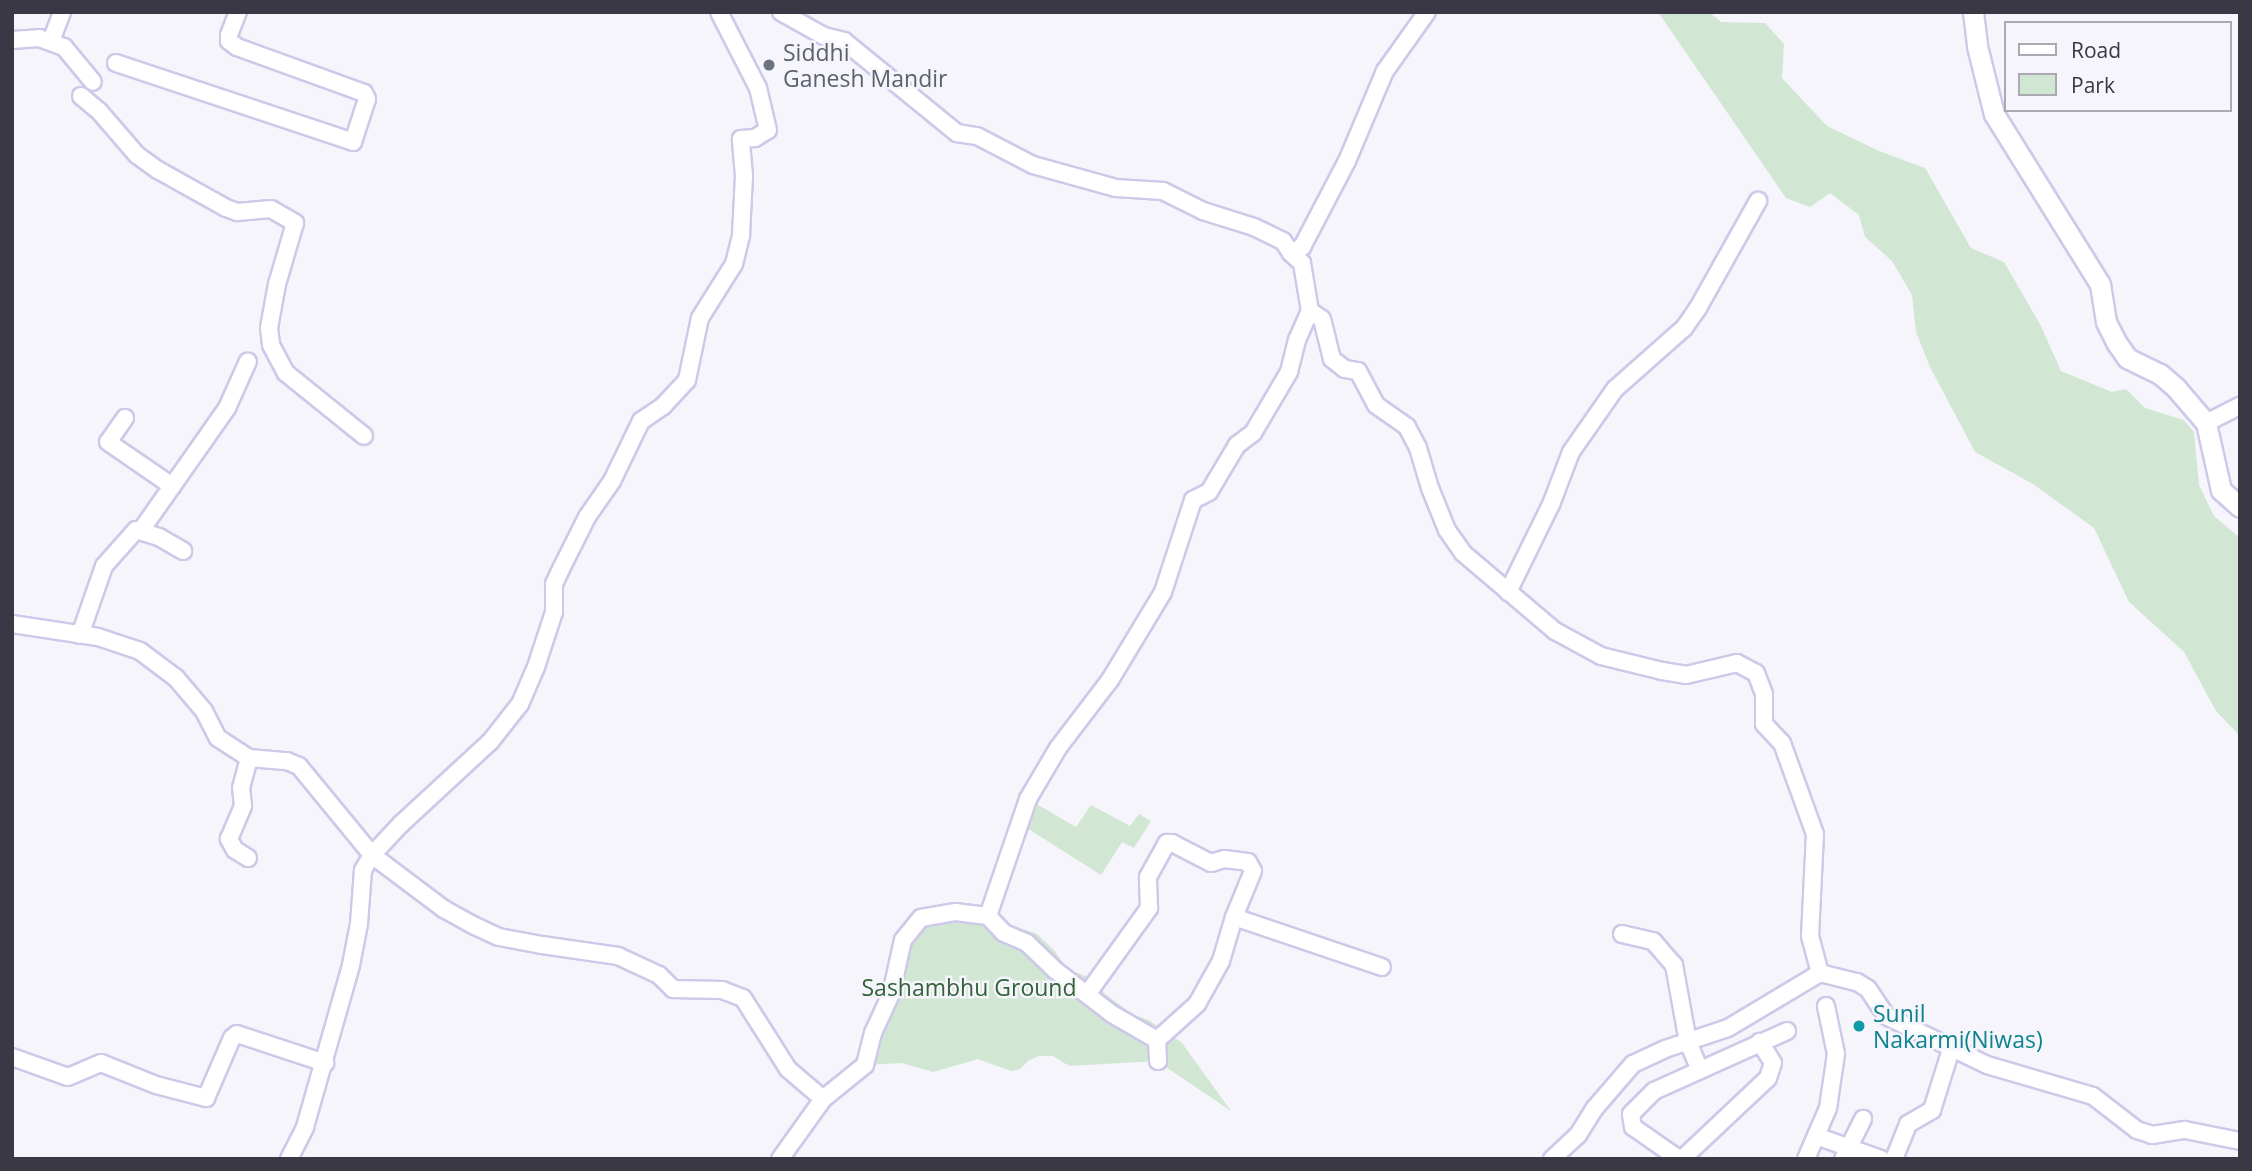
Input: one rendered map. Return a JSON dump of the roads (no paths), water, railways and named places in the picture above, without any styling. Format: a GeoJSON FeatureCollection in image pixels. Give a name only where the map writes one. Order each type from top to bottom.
{"type":"FeatureCollection","features":[{"type":"Feature","properties":{"kind":"main road"},"geometry":{"type":"LineString","coordinates":[[1973,12],[1977,46],[1994,114],[2100,284],[2106,322],[2116,341],[2127,358],[2160,374],[2176,388],[2206,423],[2221,490],[2240,507]]}},
{"type":"Feature","properties":{"kind":"street"},"geometry":{"type":"LineString","coordinates":[[51,41],[62,12]]}},
{"type":"Feature","properties":{"kind":"street"},"geometry":{"type":"LineString","coordinates":[[116,63],[353,142],[367,99],[363,93],[237,47],[229,41],[237,12]]}},
{"type":"Feature","properties":{"kind":"street"},"geometry":{"type":"LineString","coordinates":[[289,1159],[305,1127],[353,955],[363,870],[372,855],[490,742],[520,704],[537,667],[554,612],[554,584],[577,538],[612,481],[641,421],[663,406],[687,380],[700,318],[734,264],[741,235],[744,176],[741,139],[755,138],[768,130],[758,88],[719,12]]}},
{"type":"Feature","properties":{"kind":"street"},"geometry":{"type":"LineString","coordinates":[[781,12],[824,36],[844,41],[957,133],[978,136],[1033,165],[1116,188],[1163,191],[1203,211],[1254,227],[1283,241],[1302,263],[1310,311],[1297,340],[1289,373],[1253,433],[1237,444],[1209,492],[1193,500],[1163,592],[1111,677],[1058,748],[1028,799],[988,916]]}},
{"type":"Feature","properties":{"kind":"street"},"geometry":{"type":"LineString","coordinates":[[1291,253],[1302,247],[1348,161],[1385,71],[1427,12]]}},
{"type":"Feature","properties":{"kind":"street"},"geometry":{"type":"LineString","coordinates":[[12,40],[32,37],[51,41],[71,53],[93,82]]}},
{"type":"Feature","properties":{"kind":"street"},"geometry":{"type":"LineString","coordinates":[[81,96],[99,111],[138,155],[158,170],[226,208],[237,212],[271,209],[293,220],[296,228],[276,284],[269,328],[271,345],[286,373],[364,436]]}},
{"type":"Feature","properties":{"kind":"street"},"geometry":{"type":"LineString","coordinates":[[1508,592],[1552,502],[1571,452],[1615,389],[1684,328],[1698,309],[1758,201]]}},
{"type":"Feature","properties":{"kind":"street"},"geometry":{"type":"LineString","coordinates":[[1310,311],[1322,319],[1332,359],[1345,369],[1357,371],[1376,405],[1407,428],[1418,448],[1447,530],[1463,553],[1555,631],[1601,656],[1686,676],[1737,663],[1756,673],[1764,694],[1764,724],[1782,743],[1815,834],[1810,936],[1819,973]]}},
{"type":"Feature","properties":{"kind":"street"},"geometry":{"type":"LineString","coordinates":[[142,529],[227,408],[248,361]]}},
{"type":"Feature","properties":{"kind":"street"},"geometry":{"type":"LineString","coordinates":[[2206,423],[2240,406]]}},
{"type":"Feature","properties":{"kind":"street"},"geometry":{"type":"LineString","coordinates":[[125,418],[108,442],[172,486]]}},
{"type":"Feature","properties":{"kind":"street"},"geometry":{"type":"LineString","coordinates":[[80,635],[104,566],[136,530],[142,529],[183,551]]}},
{"type":"Feature","properties":{"kind":"street"},"geometry":{"type":"LineString","coordinates":[[12,624],[112,640],[140,651],[176,678],[204,711],[218,738],[249,758],[287,761],[299,766],[372,855],[444,909],[499,937],[603,952],[659,975],[673,989],[722,990],[743,998],[788,1069],[823,1099]]}},
{"type":"Feature","properties":{"kind":"street"},"geometry":{"type":"LineString","coordinates":[[248,858],[235,850],[229,839],[243,806],[241,788],[249,758]]}},
{"type":"Feature","properties":{"kind":"street"},"geometry":{"type":"LineString","coordinates":[[1088,993],[1149,908],[1148,877],[1167,843],[1211,863],[1224,859],[1248,862],[1253,871],[1234,917],[1221,961],[1198,1004],[1157,1040]]}},
{"type":"Feature","properties":{"kind":"street"},"geometry":{"type":"LineString","coordinates":[[780,1159],[823,1099],[865,1065],[873,1032],[891,994],[903,940],[921,918],[955,912],[988,916],[1004,933],[1027,943],[1055,971],[1088,993],[1112,1014],[1157,1040]]}},
{"type":"Feature","properties":{"kind":"street"},"geometry":{"type":"LineString","coordinates":[[1234,917],[1382,967]]}},
{"type":"Feature","properties":{"kind":"street"},"geometry":{"type":"LineString","coordinates":[[1622,934],[1653,941],[1674,965],[1688,1042],[1700,1070]]}},
{"type":"Feature","properties":{"kind":"street"},"geometry":{"type":"LineString","coordinates":[[1552,1159],[1578,1135],[1595,1108],[1633,1065],[1665,1048],[1728,1028],[1819,973],[1857,982],[1868,989],[1886,1016],[1987,1065],[2093,1096],[2137,1130],[2152,1135],[2185,1129],[2240,1141]]}},
{"type":"Feature","properties":{"kind":"street"},"geometry":{"type":"LineString","coordinates":[[1806,1159],[1828,1108],[1836,1054],[1826,1006]]}},
{"type":"Feature","properties":{"kind":"street"},"geometry":{"type":"LineString","coordinates":[[1760,1042],[1773,1063],[1768,1078],[1681,1159],[1633,1127],[1631,1114],[1654,1091],[1760,1042],[1787,1031]]}},
{"type":"Feature","properties":{"kind":"street"},"geometry":{"type":"LineString","coordinates":[[12,1057],[68,1077],[101,1063],[156,1086],[206,1098],[232,1038],[237,1034],[325,1063]]}},
{"type":"Feature","properties":{"kind":"street"},"geometry":{"type":"LineString","coordinates":[[1157,1040],[1158,1061]]}},
{"type":"Feature","properties":{"kind":"street"},"geometry":{"type":"LineString","coordinates":[[1894,1159],[1908,1124],[1932,1110],[1952,1046]]}},
{"type":"Feature","properties":{"kind":"street"},"geometry":{"type":"LineString","coordinates":[[1846,1152],[1863,1119]]}},
{"type":"Feature","properties":{"kind":"street"},"geometry":{"type":"LineString","coordinates":[[1816,1136],[1846,1152],[1881,1159]]}},
{"type":"Feature","properties":{"kind":"place","name":"Siddhi Ganesh Mandir"},"geometry":{"type":"Point","coordinates":[769,65]}},
{"type":"Feature","properties":{"kind":"place","name":"Sunil Nakarmi(Niwas)"},"geometry":{"type":"Point","coordinates":[1859,1026]}},
{"type":"Feature","properties":{"kind":"park label","name":"Sashambhu Ground"},"geometry":{"type":"Point","coordinates":[969,987]}}]}
